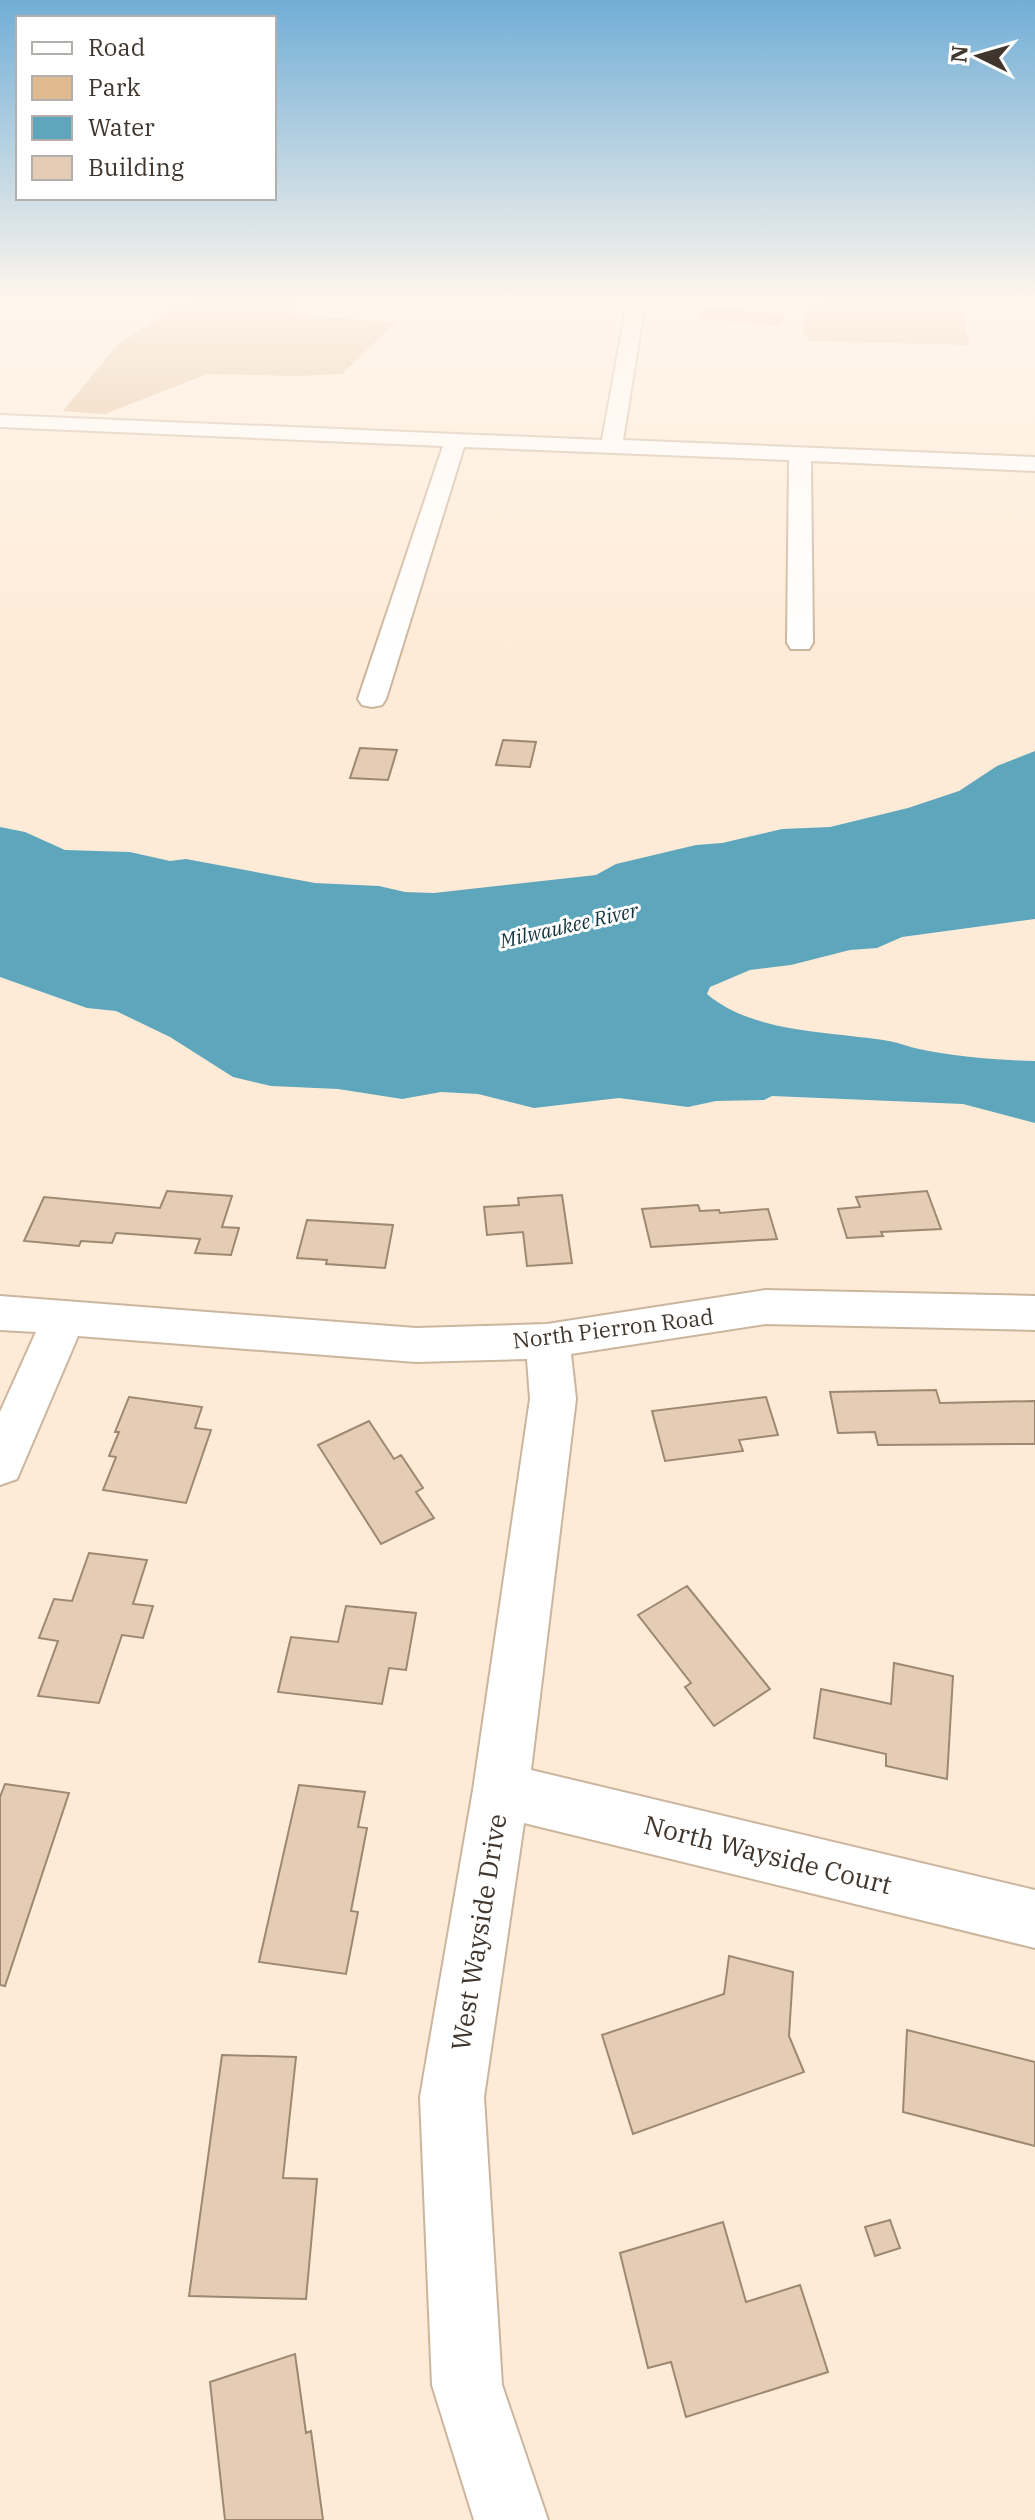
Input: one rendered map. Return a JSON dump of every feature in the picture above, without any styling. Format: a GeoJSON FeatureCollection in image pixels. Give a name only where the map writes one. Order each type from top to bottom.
{"type":"FeatureCollection","features":[{"type":"Feature","properties":{"kind":"street"},"geometry":{"type":"LineString","coordinates":[[611,446],[616,415]]}},
{"type":"Feature","properties":{"kind":"street"},"geometry":{"type":"LineString","coordinates":[[0,421],[1035,464]]}},
{"type":"Feature","properties":{"kind":"street"},"geometry":{"type":"LineString","coordinates":[[372,699],[455,440]]}},
{"type":"Feature","properties":{"kind":"street"},"geometry":{"type":"LineString","coordinates":[[800,454],[800,643]]}},
{"type":"Feature","properties":{"kind":"street","name":"North Pierron Road"},"geometry":{"type":"LineString","coordinates":[[0,1313],[416,1345],[547,1341],[765,1307],[1035,1313]]}},
{"type":"Feature","properties":{"kind":"street"},"geometry":{"type":"LineString","coordinates":[[0,1465],[63,1320]]}},
{"type":"Feature","properties":{"kind":"street","name":"West Wayside Drive"},"geometry":{"type":"LineString","coordinates":[[511,2520],[467,2385],[452,2097],[501,1790],[553,1399],[547,1341]]}},
{"type":"Feature","properties":{"kind":"street","name":"North Wayside Court"},"geometry":{"type":"LineString","coordinates":[[501,1790],[1035,1919]]}},
{"type":"Feature","properties":{"kind":"water","name":"Milwaukee River"},"geometry":{"type":"Polygon","coordinates":[[[1035,751],[1035,919],[902,937],[877,948],[850,950],[791,965],[750,970],[710,987],[707,994],[747,1017],[794,1029],[889,1041],[963,1056],[1035,1061],[1035,1123],[963,1104],[772,1096],[764,1100],[716,1101],[688,1107],[619,1098],[534,1108],[478,1094],[441,1092],[402,1099],[338,1089],[271,1086],[233,1077],[170,1037],[116,1011],[87,1008],[0,977],[0,827],[25,832],[65,850],[130,852],[315,883],[434,893],[596,875],[616,864],[696,845],[722,843],[782,829],[830,827],[908,808],[959,791],[997,766],[1035,751]]]}},
{"type":"Feature","properties":{"kind":"building"},"geometry":{"type":"Polygon","coordinates":[[[503,740],[536,742],[530,767],[496,765],[503,740]]]}},
{"type":"Feature","properties":{"kind":"building"},"geometry":{"type":"Polygon","coordinates":[[[360,748],[397,750],[388,780],[350,778],[360,748]]]}},
{"type":"Feature","properties":{"kind":"building"},"geometry":{"type":"Polygon","coordinates":[[[167,1191],[232,1196],[222,1227],[239,1228],[231,1255],[195,1253],[200,1239],[116,1233],[112,1243],[81,1241],[79,1246],[24,1241],[44,1197],[160,1208],[167,1191]]]}},
{"type":"Feature","properties":{"kind":"building"},"geometry":{"type":"Polygon","coordinates":[[[927,1191],[941,1229],[881,1232],[883,1236],[847,1238],[838,1209],[860,1207],[856,1197],[927,1191]]]}},
{"type":"Feature","properties":{"kind":"building"},"geometry":{"type":"Polygon","coordinates":[[[562,1195],[572,1263],[527,1266],[523,1232],[487,1235],[484,1207],[519,1205],[518,1198],[562,1195]]]}},
{"type":"Feature","properties":{"kind":"building"},"geometry":{"type":"Polygon","coordinates":[[[698,1205],[700,1211],[719,1210],[720,1213],[768,1209],[777,1239],[651,1247],[642,1209],[698,1205]]]}},
{"type":"Feature","properties":{"kind":"building"},"geometry":{"type":"Polygon","coordinates":[[[307,1220],[393,1225],[385,1268],[326,1264],[327,1260],[297,1258],[307,1220]]]}},
{"type":"Feature","properties":{"kind":"building"},"geometry":{"type":"Polygon","coordinates":[[[936,1390],[940,1403],[1035,1401],[1035,1444],[878,1445],[875,1432],[838,1433],[830,1392],[936,1390]]]}},
{"type":"Feature","properties":{"kind":"building"},"geometry":{"type":"Polygon","coordinates":[[[129,1397],[202,1407],[195,1428],[211,1430],[186,1503],[103,1490],[116,1457],[109,1456],[119,1432],[115,1432],[129,1397]]]}},
{"type":"Feature","properties":{"kind":"building"},"geometry":{"type":"Polygon","coordinates":[[[766,1397],[778,1435],[739,1440],[743,1451],[665,1461],[652,1411],[766,1397]]]}},
{"type":"Feature","properties":{"kind":"building"},"geometry":{"type":"Polygon","coordinates":[[[369,1421],[394,1459],[401,1455],[423,1488],[416,1492],[434,1518],[381,1544],[318,1445],[369,1421]]]}},
{"type":"Feature","properties":{"kind":"building"},"geometry":{"type":"Polygon","coordinates":[[[89,1553],[147,1560],[133,1604],[153,1606],[143,1638],[122,1635],[99,1703],[38,1696],[58,1641],[39,1638],[54,1599],[72,1601],[89,1553]]]}},
{"type":"Feature","properties":{"kind":"building"},"geometry":{"type":"Polygon","coordinates":[[[687,1586],[770,1689],[714,1726],[685,1687],[691,1683],[638,1615],[687,1586]]]}},
{"type":"Feature","properties":{"kind":"building"},"geometry":{"type":"Polygon","coordinates":[[[346,1606],[416,1613],[406,1670],[389,1668],[382,1704],[278,1692],[291,1637],[338,1642],[346,1606]]]}},
{"type":"Feature","properties":{"kind":"building"},"geometry":{"type":"Polygon","coordinates":[[[894,1663],[953,1676],[947,1779],[886,1766],[886,1754],[814,1738],[821,1689],[891,1704],[894,1663]]]}},
{"type":"Feature","properties":{"kind":"building"},"geometry":{"type":"Polygon","coordinates":[[[5,1784],[69,1793],[5,1986],[0,1985],[0,1797],[5,1784]]]}},
{"type":"Feature","properties":{"kind":"building"},"geometry":{"type":"Polygon","coordinates":[[[299,1785],[365,1792],[358,1827],[367,1828],[351,1911],[358,1912],[346,1974],[259,1962],[299,1785]]]}},
{"type":"Feature","properties":{"kind":"building"},"geometry":{"type":"Polygon","coordinates":[[[729,1956],[793,1972],[789,2036],[804,2072],[633,2134],[602,2035],[724,1994],[729,1956]]]}},
{"type":"Feature","properties":{"kind":"building"},"geometry":{"type":"Polygon","coordinates":[[[907,2030],[1035,2062],[1035,2146],[903,2112],[907,2030]]]}},
{"type":"Feature","properties":{"kind":"building"},"geometry":{"type":"Polygon","coordinates":[[[222,2055],[296,2057],[283,2178],[317,2179],[306,2299],[189,2296],[222,2055]]]}},
{"type":"Feature","properties":{"kind":"building"},"geometry":{"type":"Polygon","coordinates":[[[890,2220],[900,2248],[875,2256],[865,2227],[890,2220]]]}},
{"type":"Feature","properties":{"kind":"building"},"geometry":{"type":"Polygon","coordinates":[[[723,2222],[746,2302],[800,2285],[828,2372],[686,2417],[671,2362],[648,2368],[620,2253],[723,2222]]]}},
{"type":"Feature","properties":{"kind":"building"},"geometry":{"type":"Polygon","coordinates":[[[295,2354],[306,2433],[311,2431],[323,2520],[225,2520],[210,2382],[295,2354]]]}}]}
